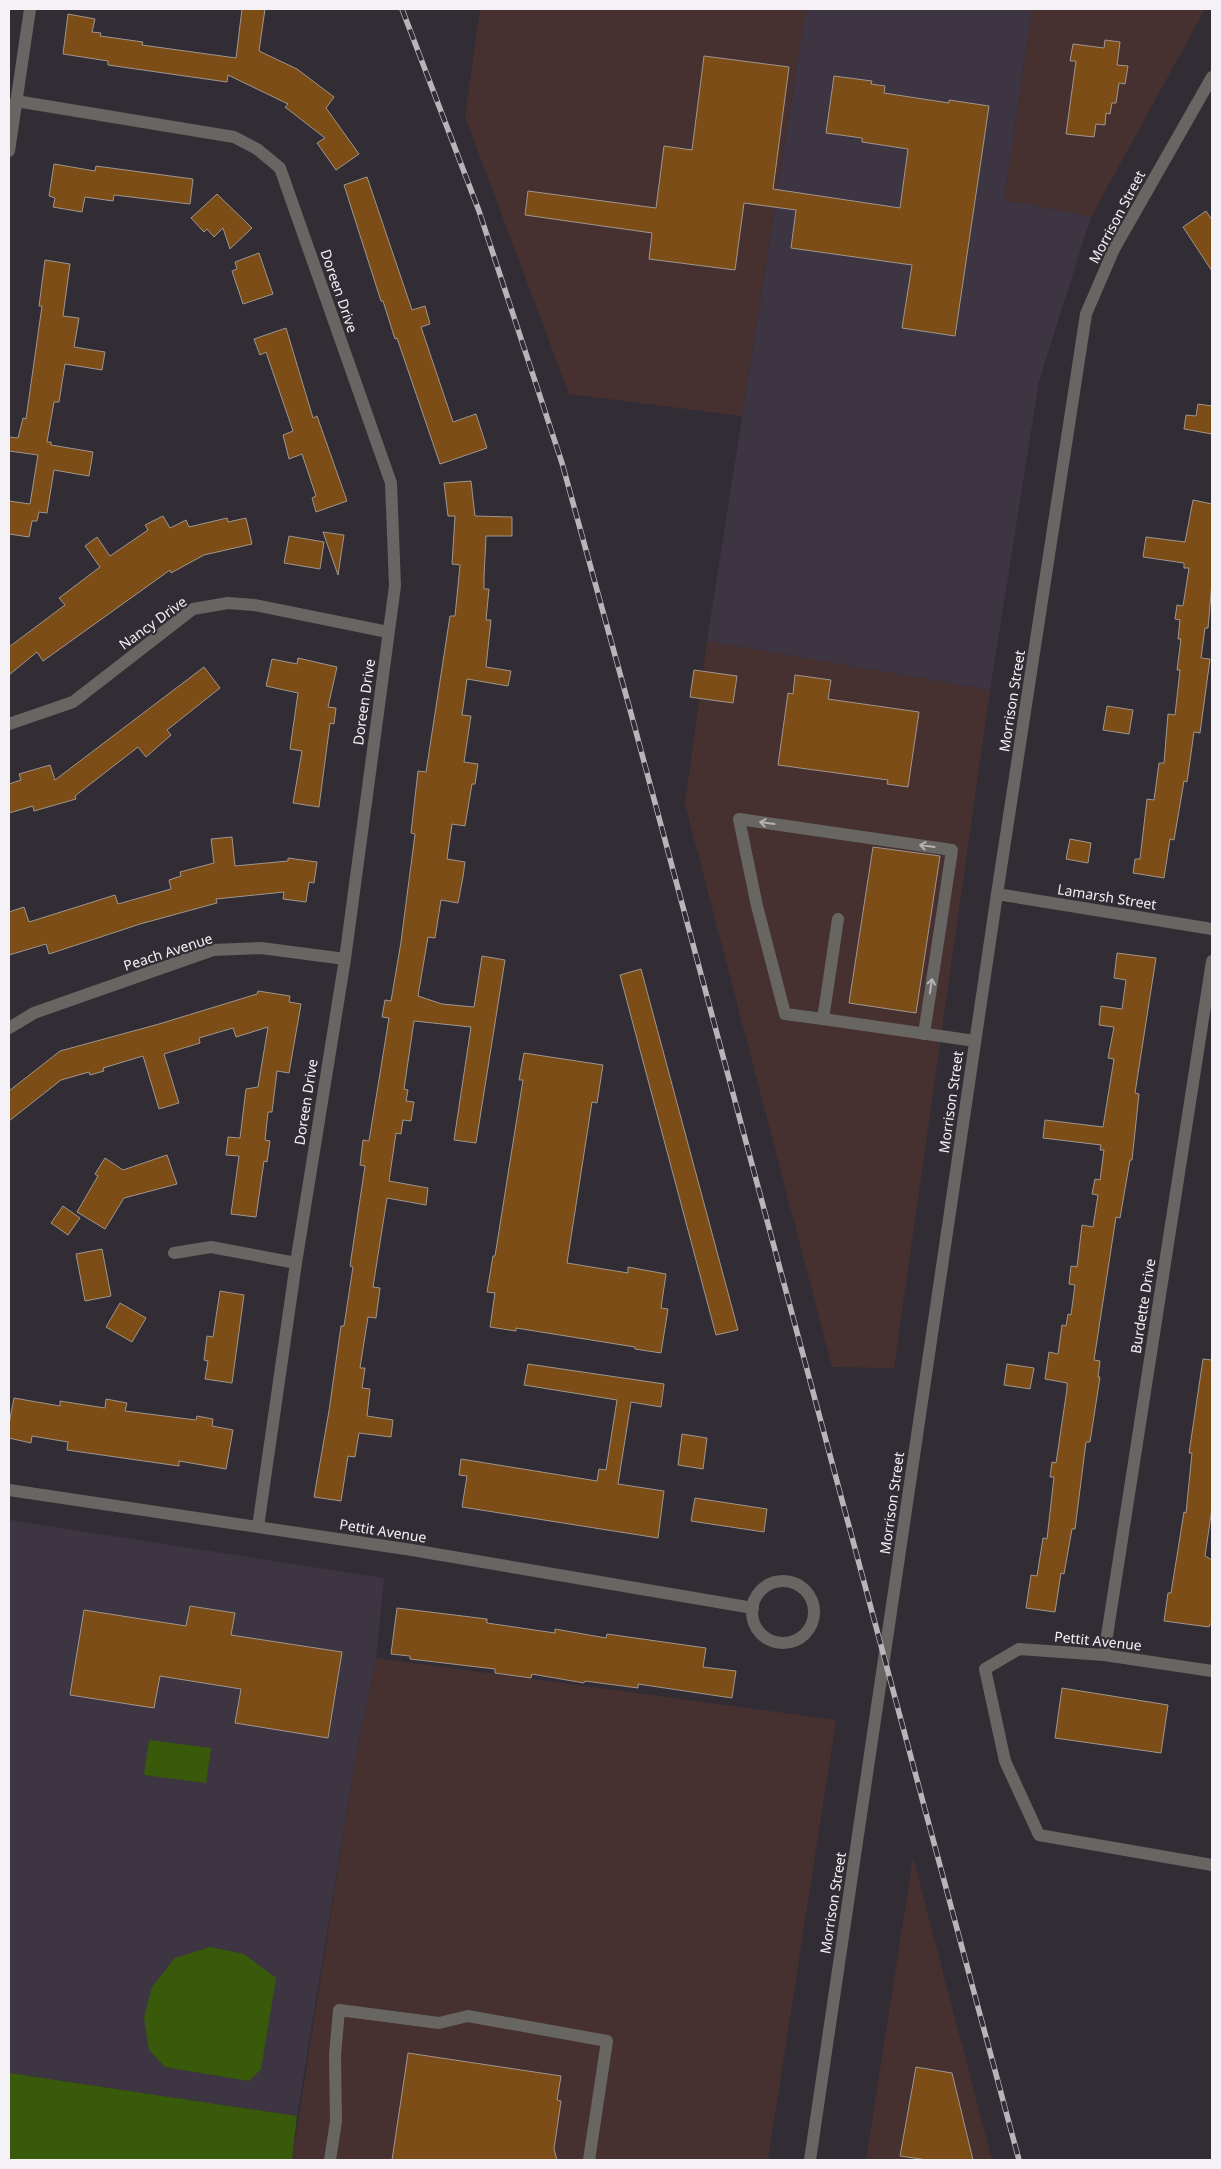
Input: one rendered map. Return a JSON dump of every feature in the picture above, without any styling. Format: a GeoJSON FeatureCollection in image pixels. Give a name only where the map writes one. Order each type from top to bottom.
{"type":"FeatureCollection","features":[{"type":"Feature","properties":{"kind":"street"},"geometry":{"type":"LineString","coordinates":[[9,151],[30,9]]}},
{"type":"Feature","properties":{"kind":"street","name":"Morrison Street"},"geometry":{"type":"LineString","coordinates":[[810,2160],[997,894],[1086,314],[1114,248],[1212,77]]}},
{"type":"Feature","properties":{"kind":"street","name":"Doreen Drive"},"geometry":{"type":"LineString","coordinates":[[16,101],[234,137],[257,149],[280,168],[391,483],[395,586],[344,959],[296,1263],[258,1527]]}},
{"type":"Feature","properties":{"kind":"street","name":"Nancy Drive"},"geometry":{"type":"LineString","coordinates":[[9,724],[73,702],[193,609],[228,603],[254,605],[388,632]]}},
{"type":"Feature","properties":{"kind":"street"},"geometry":{"type":"LineString","coordinates":[[924,1034],[952,850],[739,819],[757,906],[785,1014],[823,1019],[924,1034],[976,1041]]}},
{"type":"Feature","properties":{"kind":"street","name":"Lamarsh Street"},"geometry":{"type":"LineString","coordinates":[[997,894],[1212,928]]}},
{"type":"Feature","properties":{"kind":"street"},"geometry":{"type":"LineString","coordinates":[[823,1019],[838,919]]}},
{"type":"Feature","properties":{"kind":"street","name":"Peach Avenue"},"geometry":{"type":"LineString","coordinates":[[9,1028],[34,1013],[213,950],[261,948],[344,959]]}},
{"type":"Feature","properties":{"kind":"street","name":"Burdette Drive"},"geometry":{"type":"LineString","coordinates":[[1104,1655],[1212,961]]}},
{"type":"Feature","properties":{"kind":"street"},"geometry":{"type":"LineString","coordinates":[[174,1253],[211,1247],[296,1263]]}},
{"type":"Feature","properties":{"kind":"street","name":"Pettit Avenue"},"geometry":{"type":"LineString","coordinates":[[9,1490],[412,1550],[752,1608]]}},
{"type":"Feature","properties":{"kind":"street"},"geometry":{"type":"LineString","coordinates":[[780,1581],[800,1586],[808,1593],[814,1612],[807,1631],[800,1638],[781,1642],[762,1635],[756,1627],[752,1608],[762,1589],[780,1581]]}},
{"type":"Feature","properties":{"kind":"street","name":"Pettit Avenue"},"geometry":{"type":"LineString","coordinates":[[1212,1671],[1104,1655],[1019,1649],[985,1669],[1005,1761],[1039,1835],[1212,1865]]}},
{"type":"Feature","properties":{"kind":"street"},"geometry":{"type":"LineString","coordinates":[[330,2160],[336,2122],[335,2055],[339,2010],[438,2023],[468,2016],[607,2041],[589,2160]]}},
{"type":"Feature","properties":{"kind":"shaded area"},"geometry":{"type":"Polygon","coordinates":[[[480,9],[806,9],[742,416],[569,394],[465,117],[480,9]]]}},
{"type":"Feature","properties":{"kind":"shaded area"},"geometry":{"type":"Polygon","coordinates":[[[806,9],[1032,9],[1004,200],[1091,217],[1039,381],[990,690],[707,641],[806,9]]]}},
{"type":"Feature","properties":{"kind":"shaded area"},"geometry":{"type":"Polygon","coordinates":[[[1032,9],[1205,9],[1091,217],[1004,200],[1032,9]]]}},
{"type":"Feature","properties":{"kind":"shaded area"},"geometry":{"type":"Polygon","coordinates":[[[707,641],[990,690],[894,1368],[832,1367],[685,804],[707,641]]]}},
{"type":"Feature","properties":{"kind":"shaded area"},"geometry":{"type":"Polygon","coordinates":[[[9,1520],[384,1578],[376,1658],[355,1760],[297,2116],[9,2073],[9,1520]]]}},
{"type":"Feature","properties":{"kind":"shaded area"},"geometry":{"type":"Polygon","coordinates":[[[376,1658],[836,1720],[768,2160],[292,2160],[355,1760],[376,1658]]]}},
{"type":"Feature","properties":{"kind":"shaded area"},"geometry":{"type":"Polygon","coordinates":[[[913,1858],[992,2160],[866,2160],[913,1858]]]}},
{"type":"Feature","properties":{"kind":"green space"},"geometry":{"type":"Polygon","coordinates":[[[149,1740],[211,1748],[206,1783],[144,1775],[149,1740]]]}},
{"type":"Feature","properties":{"kind":"green space"},"geometry":{"type":"Polygon","coordinates":[[[210,1947],[244,1954],[276,1978],[261,2069],[249,2081],[165,2067],[149,2050],[144,2018],[152,1987],[175,1958],[210,1947]]]}},
{"type":"Feature","properties":{"kind":"green space"},"geometry":{"type":"Polygon","coordinates":[[[9,2073],[297,2116],[292,2160],[9,2160],[9,2073]]]}},
{"type":"Feature","properties":{"kind":"building"},"geometry":{"type":"Polygon","coordinates":[[[242,9],[265,9],[259,51],[297,69],[334,97],[326,108],[359,154],[336,170],[317,143],[325,138],[285,107],[288,104],[228,75],[227,82],[108,65],[108,61],[63,54],[68,14],[95,19],[92,32],[101,33],[100,36],[143,42],[142,45],[236,58],[242,9]]]}},
{"type":"Feature","properties":{"kind":"building"},"geometry":{"type":"Polygon","coordinates":[[[1105,40],[1120,42],[1117,65],[1128,66],[1125,84],[1119,83],[1116,103],[1112,103],[1110,114],[1106,113],[1105,125],[1096,124],[1094,137],[1066,134],[1076,61],[1070,61],[1073,44],[1104,48],[1105,40]]]}},
{"type":"Feature","properties":{"kind":"building"},"geometry":{"type":"Polygon","coordinates":[[[704,56],[789,67],[773,189],[900,208],[908,149],[862,142],[862,138],[826,133],[834,76],[872,81],[871,84],[885,86],[884,93],[949,103],[949,100],[989,106],[955,336],[902,328],[912,265],[791,248],[796,210],[744,203],[735,270],[649,259],[652,233],[525,215],[528,191],[656,208],[664,146],[692,150],[704,56]]]}},
{"type":"Feature","properties":{"kind":"building"},"geometry":{"type":"Polygon","coordinates":[[[54,164],[95,171],[96,166],[193,179],[190,204],[114,195],[113,201],[85,197],[82,212],[53,207],[55,198],[49,196],[54,164]]]}},
{"type":"Feature","properties":{"kind":"building"},"geometry":{"type":"Polygon","coordinates":[[[367,177],[412,310],[425,306],[430,324],[421,327],[453,422],[476,414],[487,448],[440,464],[397,338],[395,339],[383,301],[381,301],[344,185],[367,177]]]}},
{"type":"Feature","properties":{"kind":"building"},"geometry":{"type":"Polygon","coordinates":[[[217,194],[252,228],[230,249],[223,228],[214,237],[207,229],[204,232],[191,218],[217,194]]]}},
{"type":"Feature","properties":{"kind":"building"},"geometry":{"type":"Polygon","coordinates":[[[1206,211],[1212,220],[1212,271],[1183,227],[1206,211]]]}},
{"type":"Feature","properties":{"kind":"building"},"geometry":{"type":"Polygon","coordinates":[[[259,253],[273,294],[243,304],[232,271],[237,269],[235,262],[259,253]]]}},
{"type":"Feature","properties":{"kind":"building"},"geometry":{"type":"Polygon","coordinates":[[[45,260],[70,264],[63,316],[79,318],[74,347],[105,352],[102,370],[65,364],[59,402],[54,402],[47,442],[51,442],[51,445],[93,452],[89,476],[54,470],[47,513],[39,512],[37,521],[32,521],[29,537],[9,534],[9,501],[30,504],[38,455],[9,451],[9,437],[18,438],[23,418],[26,419],[42,306],[39,306],[45,260]]]}},
{"type":"Feature","properties":{"kind":"building"},"geometry":{"type":"Polygon","coordinates":[[[286,328],[313,418],[317,416],[347,501],[316,512],[312,498],[316,496],[302,454],[289,459],[283,435],[293,431],[266,352],[260,355],[254,339],[286,328]]]}},
{"type":"Feature","properties":{"kind":"building"},"geometry":{"type":"Polygon","coordinates":[[[1198,404],[1212,406],[1212,434],[1184,429],[1186,415],[1196,416],[1198,404]]]}},
{"type":"Feature","properties":{"kind":"building"},"geometry":{"type":"Polygon","coordinates":[[[471,481],[475,516],[512,517],[512,536],[486,536],[484,578],[484,589],[489,589],[486,620],[491,620],[486,667],[511,671],[508,686],[467,679],[462,715],[471,716],[464,762],[478,764],[475,784],[472,784],[465,826],[452,824],[447,859],[465,862],[463,877],[458,903],[441,900],[435,938],[428,937],[418,996],[442,1004],[474,1007],[482,956],[505,960],[476,1143],[454,1140],[471,1027],[414,1021],[404,1089],[408,1090],[406,1101],[414,1102],[411,1121],[403,1120],[401,1134],[396,1133],[389,1181],[428,1188],[426,1205],[387,1198],[373,1287],[380,1288],[376,1318],[368,1317],[360,1368],[365,1368],[362,1388],[370,1389],[367,1416],[393,1420],[391,1437],[359,1433],[355,1457],[348,1456],[341,1501],[314,1497],[341,1326],[344,1326],[353,1267],[350,1266],[365,1166],[360,1165],[363,1140],[369,1141],[389,1018],[382,1017],[385,1000],[391,1001],[401,942],[415,834],[411,833],[418,771],[426,772],[450,616],[455,616],[460,565],[452,564],[455,516],[448,516],[444,483],[471,481]]]}},
{"type":"Feature","properties":{"kind":"building"},"geometry":{"type":"Polygon","coordinates":[[[1193,500],[1212,504],[1212,582],[1208,628],[1205,628],[1201,658],[1210,659],[1200,733],[1194,732],[1187,782],[1184,781],[1174,840],[1170,839],[1164,878],[1133,873],[1135,859],[1140,859],[1147,799],[1154,800],[1159,763],[1164,763],[1168,714],[1175,715],[1180,670],[1177,670],[1181,639],[1178,639],[1180,620],[1175,619],[1177,605],[1183,606],[1189,568],[1184,568],[1184,563],[1143,557],[1146,537],[1185,542],[1193,500]]]}},
{"type":"Feature","properties":{"kind":"building"},"geometry":{"type":"Polygon","coordinates":[[[163,516],[170,528],[186,520],[189,527],[227,518],[228,522],[246,518],[252,544],[204,555],[171,573],[170,570],[43,661],[37,652],[9,675],[9,647],[65,605],[59,598],[100,567],[85,546],[97,537],[110,556],[148,530],[145,525],[163,516]]]}},
{"type":"Feature","properties":{"kind":"building"},"geometry":{"type":"Polygon","coordinates":[[[323,532],[344,535],[338,575],[323,532]]]}},
{"type":"Feature","properties":{"kind":"building"},"geometry":{"type":"Polygon","coordinates":[[[289,536],[324,542],[320,569],[284,563],[289,536]]]}},
{"type":"Feature","properties":{"kind":"building"},"geometry":{"type":"Polygon","coordinates":[[[298,658],[337,667],[328,707],[336,708],[334,724],[330,723],[319,807],[293,803],[302,751],[290,749],[298,693],[266,686],[272,659],[297,664],[298,658]]]}},
{"type":"Feature","properties":{"kind":"building"},"geometry":{"type":"Polygon","coordinates":[[[204,667],[220,688],[167,730],[171,735],[146,757],[138,747],[75,796],[76,799],[34,811],[33,806],[9,813],[9,784],[21,780],[19,774],[50,765],[55,780],[204,667]]]}},
{"type":"Feature","properties":{"kind":"building"},"geometry":{"type":"Polygon","coordinates":[[[694,670],[737,676],[733,703],[690,697],[694,670]]]}},
{"type":"Feature","properties":{"kind":"building"},"geometry":{"type":"Polygon","coordinates":[[[795,675],[831,680],[828,699],[919,712],[908,787],[887,784],[888,780],[778,765],[788,693],[793,694],[795,675]]]}},
{"type":"Feature","properties":{"kind":"building"},"geometry":{"type":"Polygon","coordinates":[[[1107,706],[1133,710],[1129,734],[1103,730],[1107,706]]]}},
{"type":"Feature","properties":{"kind":"building"},"geometry":{"type":"Polygon","coordinates":[[[232,837],[235,866],[288,861],[288,858],[317,862],[314,883],[309,882],[306,902],[283,899],[284,892],[216,899],[217,903],[140,924],[49,954],[46,944],[9,955],[9,912],[24,907],[29,922],[115,895],[118,904],[171,889],[169,880],[181,876],[180,872],[214,863],[211,839],[232,837]]]}},
{"type":"Feature","properties":{"kind":"building"},"geometry":{"type":"Polygon","coordinates":[[[1070,839],[1091,843],[1088,863],[1066,859],[1070,839]]]}},
{"type":"Feature","properties":{"kind":"building"},"geometry":{"type":"Polygon","coordinates":[[[873,847],[940,856],[916,1013],[849,1003],[873,847]]]}},
{"type":"Feature","properties":{"kind":"building"},"geometry":{"type":"Polygon","coordinates":[[[1117,953],[1156,958],[1135,1093],[1139,1094],[1132,1160],[1130,1160],[1120,1218],[1116,1217],[1094,1360],[1100,1361],[1098,1377],[1100,1377],[1090,1442],[1086,1442],[1075,1529],[1072,1529],[1064,1574],[1061,1573],[1055,1612],[1026,1608],[1031,1575],[1037,1576],[1043,1538],[1047,1539],[1054,1477],[1050,1477],[1052,1462],[1056,1463],[1067,1389],[1067,1383],[1045,1379],[1049,1352],[1058,1354],[1062,1325],[1066,1326],[1068,1314],[1071,1315],[1075,1285],[1069,1284],[1071,1266],[1077,1267],[1082,1225],[1093,1227],[1098,1195],[1092,1194],[1095,1179],[1100,1180],[1104,1150],[1100,1150],[1101,1145],[1043,1138],[1045,1120],[1103,1127],[1114,1059],[1108,1058],[1114,1027],[1099,1025],[1101,1006],[1122,1009],[1126,980],[1114,978],[1117,953]]]}},
{"type":"Feature","properties":{"kind":"building"},"geometry":{"type":"Polygon","coordinates":[[[641,969],[738,1330],[716,1335],[620,975],[641,969]]]}},
{"type":"Feature","properties":{"kind":"building"},"geometry":{"type":"Polygon","coordinates":[[[258,991],[290,996],[289,1002],[301,1004],[289,1073],[277,1071],[272,1112],[268,1112],[265,1140],[270,1141],[267,1162],[264,1161],[256,1217],[231,1214],[239,1156],[226,1155],[228,1137],[240,1138],[246,1089],[258,1087],[268,1027],[236,1037],[233,1028],[199,1038],[200,1043],[164,1054],[179,1103],[159,1109],[143,1056],[103,1068],[104,1071],[90,1075],[89,1072],[61,1080],[9,1121],[9,1091],[60,1051],[159,1024],[257,994],[258,991]]]}},
{"type":"Feature","properties":{"kind":"building"},"geometry":{"type":"Polygon","coordinates":[[[524,1053],[603,1065],[597,1103],[592,1102],[567,1263],[628,1273],[628,1267],[666,1274],[661,1308],[668,1309],[661,1353],[516,1328],[516,1331],[490,1327],[495,1293],[487,1292],[493,1256],[495,1256],[523,1080],[519,1080],[524,1053]]]}},
{"type":"Feature","properties":{"kind":"building"},"geometry":{"type":"Polygon","coordinates":[[[167,1155],[177,1184],[124,1198],[105,1229],[77,1212],[98,1176],[95,1174],[105,1158],[123,1170],[167,1155]]]}},
{"type":"Feature","properties":{"kind":"building"},"geometry":{"type":"Polygon","coordinates":[[[63,1206],[80,1218],[68,1235],[51,1223],[63,1206]]]}},
{"type":"Feature","properties":{"kind":"building"},"geometry":{"type":"Polygon","coordinates":[[[102,1249],[111,1296],[85,1301],[76,1254],[102,1249]]]}},
{"type":"Feature","properties":{"kind":"building"},"geometry":{"type":"Polygon","coordinates":[[[220,1291],[244,1295],[232,1383],[205,1379],[208,1361],[204,1360],[207,1336],[213,1337],[220,1291]]]}},
{"type":"Feature","properties":{"kind":"building"},"geometry":{"type":"Polygon","coordinates":[[[120,1303],[146,1318],[132,1342],[106,1327],[120,1303]]]}},
{"type":"Feature","properties":{"kind":"building"},"geometry":{"type":"Polygon","coordinates":[[[1203,1359],[1212,1360],[1212,1508],[1205,1556],[1212,1560],[1212,1624],[1209,1627],[1164,1621],[1168,1593],[1171,1593],[1184,1512],[1186,1513],[1192,1453],[1189,1453],[1203,1359]]]}},
{"type":"Feature","properties":{"kind":"building"},"geometry":{"type":"Polygon","coordinates":[[[528,1364],[664,1384],[661,1407],[631,1402],[618,1484],[664,1491],[658,1538],[462,1507],[467,1476],[459,1475],[461,1459],[597,1481],[599,1469],[606,1470],[617,1400],[524,1385],[528,1364]]]}},
{"type":"Feature","properties":{"kind":"building"},"geometry":{"type":"Polygon","coordinates":[[[1007,1364],[1034,1368],[1030,1389],[1004,1385],[1007,1364]]]}},
{"type":"Feature","properties":{"kind":"building"},"geometry":{"type":"Polygon","coordinates":[[[14,1398],[60,1406],[60,1401],[105,1408],[106,1399],[127,1403],[125,1411],[196,1420],[197,1416],[213,1419],[212,1426],[233,1430],[226,1469],[179,1461],[179,1466],[67,1450],[68,1442],[32,1436],[31,1443],[9,1438],[9,1424],[14,1398]]]}},
{"type":"Feature","properties":{"kind":"building"},"geometry":{"type":"Polygon","coordinates":[[[682,1434],[707,1438],[703,1469],[678,1465],[682,1434]]]}},
{"type":"Feature","properties":{"kind":"building"},"geometry":{"type":"Polygon","coordinates":[[[695,1498],[767,1509],[764,1532],[691,1521],[695,1498]]]}},
{"type":"Feature","properties":{"kind":"building"},"geometry":{"type":"Polygon","coordinates":[[[190,1606],[235,1613],[231,1635],[342,1652],[328,1738],[235,1723],[241,1689],[160,1676],[154,1708],[70,1695],[84,1610],[186,1626],[190,1606]]]}},
{"type":"Feature","properties":{"kind":"building"},"geometry":{"type":"Polygon","coordinates":[[[397,1608],[487,1619],[487,1623],[555,1633],[555,1629],[606,1638],[607,1634],[706,1648],[703,1667],[736,1671],[732,1698],[638,1684],[638,1688],[585,1681],[584,1683],[532,1674],[531,1678],[495,1673],[495,1669],[410,1659],[410,1656],[391,1654],[397,1608]]]}},
{"type":"Feature","properties":{"kind":"building"},"geometry":{"type":"Polygon","coordinates":[[[1062,1688],[1168,1705],[1161,1753],[1055,1738],[1062,1688]]]}},
{"type":"Feature","properties":{"kind":"building"},"geometry":{"type":"Polygon","coordinates":[[[408,2053],[561,2076],[557,2100],[561,2101],[554,2149],[557,2160],[392,2160],[408,2053]]]}},
{"type":"Feature","properties":{"kind":"building"},"geometry":{"type":"Polygon","coordinates":[[[916,2067],[952,2073],[973,2160],[928,2160],[900,2156],[916,2067]]]}},
{"type":"Feature","properties":{"kind":"railway"},"geometry":{"type":"LineString","coordinates":[[402,9],[479,211],[562,463],[632,717],[1019,2160]]}}]}
